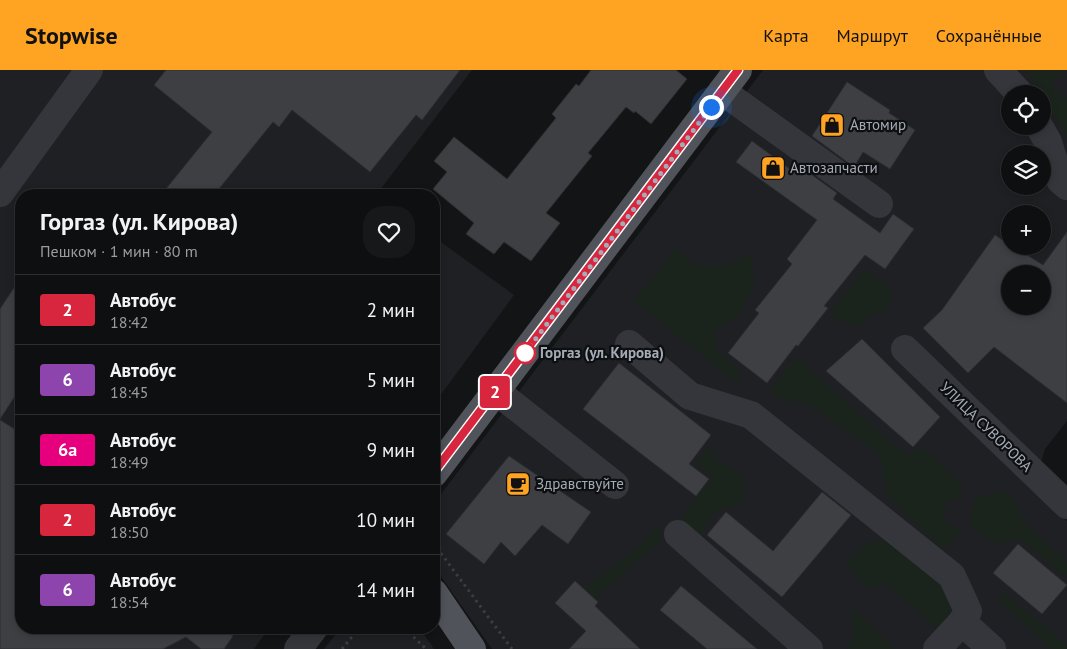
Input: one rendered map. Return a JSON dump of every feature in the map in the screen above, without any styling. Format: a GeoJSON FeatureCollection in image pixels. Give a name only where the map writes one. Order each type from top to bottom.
{"type":"FeatureCollection","features":[{"type":"Feature","properties":{"kind":"main road"},"geometry":{"type":"LineString","coordinates":[[440,464],[738,70]]}},
{"type":"Feature","properties":{"kind":"main road"},"geometry":{"type":"LineString","coordinates":[[440,602],[472,649]]}},
{"type":"Feature","properties":{"kind":"street"},"geometry":{"type":"LineString","coordinates":[[0,193],[89,70]]}},
{"type":"Feature","properties":{"kind":"street"},"geometry":{"type":"LineString","coordinates":[[998,70],[1012,85]]}},
{"type":"Feature","properties":{"kind":"street"},"geometry":{"type":"LineString","coordinates":[[722,92],[880,204]]}},
{"type":"Feature","properties":{"kind":"street"},"geometry":{"type":"LineString","coordinates":[[1044,135],[1060,180],[1067,186]]}},
{"type":"Feature","properties":{"kind":"street"},"geometry":{"type":"LineString","coordinates":[[629,344],[690,396],[751,415],[952,576],[968,611],[962,622],[937,649]]}},
{"type":"Feature","properties":{"kind":"street","name":"УЛИЦА СУВОРОВА"},"geometry":{"type":"LineString","coordinates":[[904,349],[1067,506]]}},
{"type":"Feature","properties":{"kind":"street"},"geometry":{"type":"LineString","coordinates":[[496,391],[616,485]]}},
{"type":"Feature","properties":{"kind":"street"},"geometry":{"type":"LineString","coordinates":[[678,534],[809,649]]}},
{"type":"Feature","properties":{"kind":"street"},"geometry":{"type":"LineString","coordinates":[[962,622],[992,649]]}},
{"type":"Feature","properties":{"kind":"street"},"geometry":{"type":"LineString","coordinates":[[298,649],[309,634]]}},
{"type":"Feature","properties":{"kind":"path"},"geometry":{"type":"LineString","coordinates":[[440,552],[512,649]]}},
{"type":"Feature","properties":{"kind":"path"},"geometry":{"type":"LineString","coordinates":[[342,649],[354,634]]}},
{"type":"Feature","properties":{"kind":"path"},"geometry":{"type":"LineString","coordinates":[[410,634],[426,649]]}},
{"type":"Feature","properties":{"kind":"shaded area"},"geometry":{"type":"Polygon","coordinates":[[[0,70],[472,70],[381,189],[15,189],[15,634],[265,634],[254,649],[0,649],[0,70]]]}},
{"type":"Feature","properties":{"kind":"shaded area"},"geometry":{"type":"Polygon","coordinates":[[[763,70],[1067,70],[1067,421],[1045,449],[1033,489],[1067,521],[1067,649],[492,649],[440,574],[440,495],[763,70]]]}},
{"type":"Feature","properties":{"kind":"shaded area"},"geometry":{"type":"Polygon","coordinates":[[[1026,70],[1065,70],[1051,86],[1035,85],[1026,70]]]}},
{"type":"Feature","properties":{"kind":"shaded area"},"geometry":{"type":"Polygon","coordinates":[[[1051,86],[1067,99],[1067,136],[1051,110],[1051,86]]]}},
{"type":"Feature","properties":{"kind":"shaded area"},"geometry":{"type":"Polygon","coordinates":[[[440,241],[514,295],[440,396],[440,241]]]}},
{"type":"Feature","properties":{"kind":"shaded area"},"geometry":{"type":"Polygon","coordinates":[[[676,248],[694,264],[727,267],[751,252],[754,284],[738,317],[716,328],[716,349],[742,373],[736,382],[634,301],[676,248]]]}},
{"type":"Feature","properties":{"kind":"shaded area"},"geometry":{"type":"Polygon","coordinates":[[[865,269],[894,293],[885,313],[870,314],[858,327],[828,316],[865,269]]]}},
{"type":"Feature","properties":{"kind":"shaded area"},"geometry":{"type":"Polygon","coordinates":[[[797,358],[905,455],[924,448],[962,483],[959,498],[946,502],[943,520],[961,531],[951,544],[939,548],[888,496],[879,453],[810,406],[776,397],[771,389],[797,358]]]}},
{"type":"Feature","properties":{"kind":"shaded area"},"geometry":{"type":"Polygon","coordinates":[[[708,447],[719,463],[734,469],[747,481],[740,505],[716,513],[706,525],[699,540],[685,533],[681,519],[713,476],[696,464],[708,447]]]}},
{"type":"Feature","properties":{"kind":"shaded area"},"geometry":{"type":"Polygon","coordinates":[[[1008,491],[1026,524],[1067,563],[1067,578],[1020,539],[998,544],[969,526],[974,499],[1008,491]]]}},
{"type":"Feature","properties":{"kind":"shaded area"},"geometry":{"type":"Polygon","coordinates":[[[656,526],[664,538],[595,598],[585,587],[634,552],[656,526]]]}},
{"type":"Feature","properties":{"kind":"shaded area"},"geometry":{"type":"Polygon","coordinates":[[[891,540],[942,583],[952,611],[943,634],[885,583],[870,590],[846,564],[866,543],[891,540]]]}},
{"type":"Feature","properties":{"kind":"shaded area"},"geometry":{"type":"Polygon","coordinates":[[[1002,591],[1067,645],[1067,649],[1052,649],[1000,601],[1002,591]]]}},
{"type":"Feature","properties":{"kind":"shaded area"},"geometry":{"type":"Polygon","coordinates":[[[853,608],[895,649],[847,649],[855,636],[851,620],[853,608]]]}},
{"type":"Feature","properties":{"kind":"shaded area"},"geometry":{"type":"Polygon","coordinates":[[[336,634],[424,634],[434,649],[324,649],[336,634]]]}},
{"type":"Feature","properties":{"kind":"building"},"geometry":{"type":"Polygon","coordinates":[[[166,70],[460,70],[422,120],[416,115],[370,172],[292,110],[279,127],[273,122],[219,189],[166,189],[212,132],[154,85],[166,70]]]}},
{"type":"Feature","properties":{"kind":"building"},"geometry":{"type":"Polygon","coordinates":[[[591,70],[676,70],[687,79],[651,124],[635,111],[634,113],[626,107],[588,153],[592,156],[546,213],[560,223],[531,261],[504,242],[494,254],[466,234],[474,223],[440,195],[440,189],[433,189],[447,172],[434,161],[454,137],[507,179],[556,118],[552,114],[576,84],[579,86],[591,70]]]}},
{"type":"Feature","properties":{"kind":"building"},"geometry":{"type":"Polygon","coordinates":[[[847,82],[890,110],[889,113],[915,130],[890,169],[863,152],[854,167],[812,136],[847,82]]]}},
{"type":"Feature","properties":{"kind":"building"},"geometry":{"type":"Polygon","coordinates":[[[752,141],[790,169],[794,162],[837,193],[833,199],[880,233],[893,214],[914,229],[885,269],[865,255],[824,306],[828,308],[767,383],[728,353],[759,313],[755,310],[792,264],[787,259],[817,220],[736,162],[752,141]]]}},
{"type":"Feature","properties":{"kind":"building"},"geometry":{"type":"Polygon","coordinates":[[[1067,232],[1067,403],[994,347],[968,373],[923,328],[942,310],[995,235],[1001,239],[1001,255],[1027,255],[1043,265],[1067,232]]]}},
{"type":"Feature","properties":{"kind":"building"},"geometry":{"type":"Polygon","coordinates":[[[15,286],[15,396],[0,419],[0,309],[15,286]]]}},
{"type":"Feature","properties":{"kind":"building"},"geometry":{"type":"Polygon","coordinates":[[[862,339],[940,417],[913,447],[826,371],[862,339]]]}},
{"type":"Feature","properties":{"kind":"building"},"geometry":{"type":"Polygon","coordinates":[[[619,363],[711,435],[689,464],[709,479],[696,496],[583,409],[619,363]]]}},
{"type":"Feature","properties":{"kind":"building"},"geometry":{"type":"Polygon","coordinates":[[[0,420],[15,429],[15,634],[230,634],[233,636],[224,649],[201,649],[186,637],[163,649],[0,649],[0,420]]]}},
{"type":"Feature","properties":{"kind":"building","name":"Здравствуйте"},"geometry":{"type":"Polygon","coordinates":[[[509,456],[591,512],[568,544],[542,525],[515,556],[501,542],[484,564],[446,534],[509,456]]]}},
{"type":"Feature","properties":{"kind":"building"},"geometry":{"type":"Polygon","coordinates":[[[822,492],[851,515],[782,597],[707,535],[726,512],[773,551],[822,492]]]}},
{"type":"Feature","properties":{"kind":"building"},"geometry":{"type":"Polygon","coordinates":[[[1018,544],[1067,585],[1042,614],[993,573],[1018,544]]]}},
{"type":"Feature","properties":{"kind":"building"},"geometry":{"type":"Polygon","coordinates":[[[575,581],[598,602],[595,606],[640,649],[569,649],[586,631],[555,603],[575,581]]]}},
{"type":"Feature","properties":{"kind":"building"},"geometry":{"type":"Polygon","coordinates":[[[681,586],[757,649],[707,649],[660,610],[681,586]]]}},
{"type":"Feature","properties":{"kind":"bus line","name":"2"},"geometry":{"type":"LineString","coordinates":[[440,464],[738,70]]}},
{"type":"Feature","properties":{"kind":"place","name":"Автомир"},"geometry":{"type":"Point","coordinates":[832,125]}},
{"type":"Feature","properties":{"kind":"place","name":"Автозапчасти"},"geometry":{"type":"Point","coordinates":[773,168]}},
{"type":"Feature","properties":{"kind":"place","name":"Горгаз (ул. Кирова)"},"geometry":{"type":"Point","coordinates":[525,353]}},
{"type":"Feature","properties":{"kind":"place","name":"Здравствуйте"},"geometry":{"type":"Point","coordinates":[518,484]}},
{"type":"Feature","properties":{"kind":"route"},"geometry":{"type":"LineString","coordinates":[[525,353],[711,107]]}}]}
